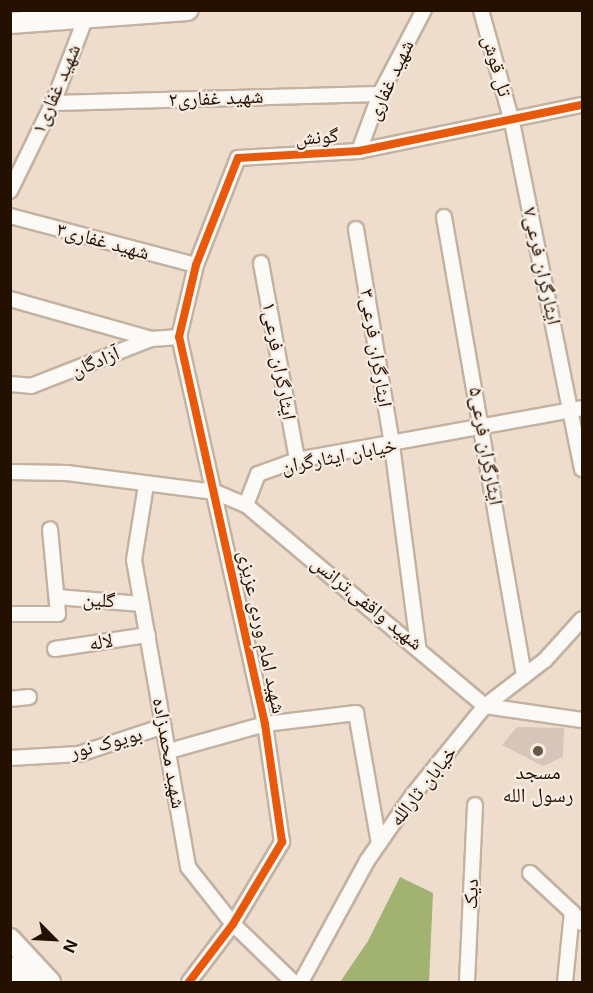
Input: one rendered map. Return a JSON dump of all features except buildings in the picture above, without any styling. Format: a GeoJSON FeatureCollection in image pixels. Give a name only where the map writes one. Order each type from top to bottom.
{"type":"FeatureCollection","features":[{"type":"Feature","properties":{"kind":"main road"},"geometry":{"type":"LineString","coordinates":[[10,23],[188,10]]}},
{"type":"Feature","properties":{"kind":"main road"},"geometry":{"type":"LineString","coordinates":[[10,939],[50,982]]}},
{"type":"Feature","properties":{"kind":"main road"},"geometry":{"type":"LineString","coordinates":[[10,967],[25,982]]}},
{"type":"Feature","properties":{"kind":"street","name":"شهید غفاری"},"geometry":{"type":"LineString","coordinates":[[359,151],[380,93],[424,10]]}},
{"type":"Feature","properties":{"kind":"street","name":"تل قوش"},"geometry":{"type":"LineString","coordinates":[[481,10],[512,122]]}},
{"type":"Feature","properties":{"kind":"street","name":"شهید غفاری۱"},"geometry":{"type":"LineString","coordinates":[[10,191],[53,103],[85,19]]}},
{"type":"Feature","properties":{"kind":"street","name":"شهید غفاری۲"},"geometry":{"type":"LineString","coordinates":[[53,103],[380,93]]}},
{"type":"Feature","properties":{"kind":"street","name":"گونش"},"geometry":{"type":"LineString","coordinates":[[179,337],[196,265],[238,158],[359,151],[512,122],[582,105]]}},
{"type":"Feature","properties":{"kind":"street","name":"ایثارگران فرعی۷"},"geometry":{"type":"LineString","coordinates":[[512,122],[577,408],[582,469]]}},
{"type":"Feature","properties":{"kind":"street","name":"شهید غفاری۳"},"geometry":{"type":"LineString","coordinates":[[10,216],[196,265]]}},
{"type":"Feature","properties":{"kind":"street","name":"ایثارگران فرعی۵"},"geometry":{"type":"LineString","coordinates":[[444,217],[483,427],[524,676]]}},
{"type":"Feature","properties":{"kind":"street","name":"ایثارگران فرعی۳"},"geometry":{"type":"LineString","coordinates":[[356,229],[392,445],[418,646]]}},
{"type":"Feature","properties":{"kind":"street","name":"ایثارگران فرعی۱"},"geometry":{"type":"LineString","coordinates":[[261,263],[297,460]]}},
{"type":"Feature","properties":{"kind":"street"},"geometry":{"type":"LineString","coordinates":[[10,299],[152,339]]}},
{"type":"Feature","properties":{"kind":"street","name":"آزادگان"},"geometry":{"type":"LineString","coordinates":[[10,384],[31,386],[56,379],[152,339],[179,337]]}},
{"type":"Feature","properties":{"kind":"street","name":"شهید امام وردی عزیزی"},"geometry":{"type":"LineString","coordinates":[[179,337],[265,724],[282,842],[233,924],[189,982]]}},
{"type":"Feature","properties":{"kind":"street","name":"خیابان ایثارگران"},"geometry":{"type":"LineString","coordinates":[[246,505],[258,474],[297,460],[392,445],[577,408]]}},
{"type":"Feature","properties":{"kind":"street"},"geometry":{"type":"LineString","coordinates":[[10,472],[67,473],[146,485],[215,492],[246,505]]}},
{"type":"Feature","properties":{"kind":"street","name":"شهید محمدزاده"},"geometry":{"type":"LineString","coordinates":[[146,485],[134,560],[189,867],[233,924],[293,982]]}},
{"type":"Feature","properties":{"kind":"street","name":"شهید واقفی،ترانس"},"geometry":{"type":"LineString","coordinates":[[246,505],[418,646],[485,705]]}},
{"type":"Feature","properties":{"kind":"street"},"geometry":{"type":"LineString","coordinates":[[10,614],[58,614],[50,529]]}},
{"type":"Feature","properties":{"kind":"street","name":"گلین"},"geometry":{"type":"LineString","coordinates":[[57,597],[142,604]]}},
{"type":"Feature","properties":{"kind":"street","name":"خیابان ثارالله"},"geometry":{"type":"LineString","coordinates":[[301,982],[379,843],[485,705],[524,676],[582,619]]}},
{"type":"Feature","properties":{"kind":"street","name":"لاله"},"geometry":{"type":"LineString","coordinates":[[55,649],[148,635]]}},
{"type":"Feature","properties":{"kind":"street"},"geometry":{"type":"LineString","coordinates":[[10,699],[29,697]]}},
{"type":"Feature","properties":{"kind":"street"},"geometry":{"type":"LineString","coordinates":[[485,705],[582,720]]}},
{"type":"Feature","properties":{"kind":"street"},"geometry":{"type":"LineString","coordinates":[[169,751],[265,724],[356,713],[379,843]]}},
{"type":"Feature","properties":{"kind":"street","name":"بویوک نور"},"geometry":{"type":"LineString","coordinates":[[10,758],[79,754],[164,726]]}},
{"type":"Feature","properties":{"kind":"street","name":"دیک"},"geometry":{"type":"LineString","coordinates":[[467,982],[475,805]]}},
{"type":"Feature","properties":{"kind":"street"},"geometry":{"type":"LineString","coordinates":[[530,873],[582,923]]}},
{"type":"Feature","properties":{"kind":"street"},"geometry":{"type":"LineString","coordinates":[[565,982],[572,912]]}},
{"type":"Feature","properties":{"kind":"shaded area"},"geometry":{"type":"Polygon","coordinates":[[[400,877],[433,893],[429,982],[340,982],[368,941],[400,877]]]}},
{"type":"Feature","properties":{"kind":"cycle path"},"geometry":{"type":"LineString","coordinates":[[189,982],[233,924],[282,842],[265,724],[179,337],[196,265],[238,158],[359,151],[582,105]]}},
{"type":"Feature","properties":{"kind":"place","name":"مسجد رسول الله"},"geometry":{"type":"Point","coordinates":[538,751]}}]}
